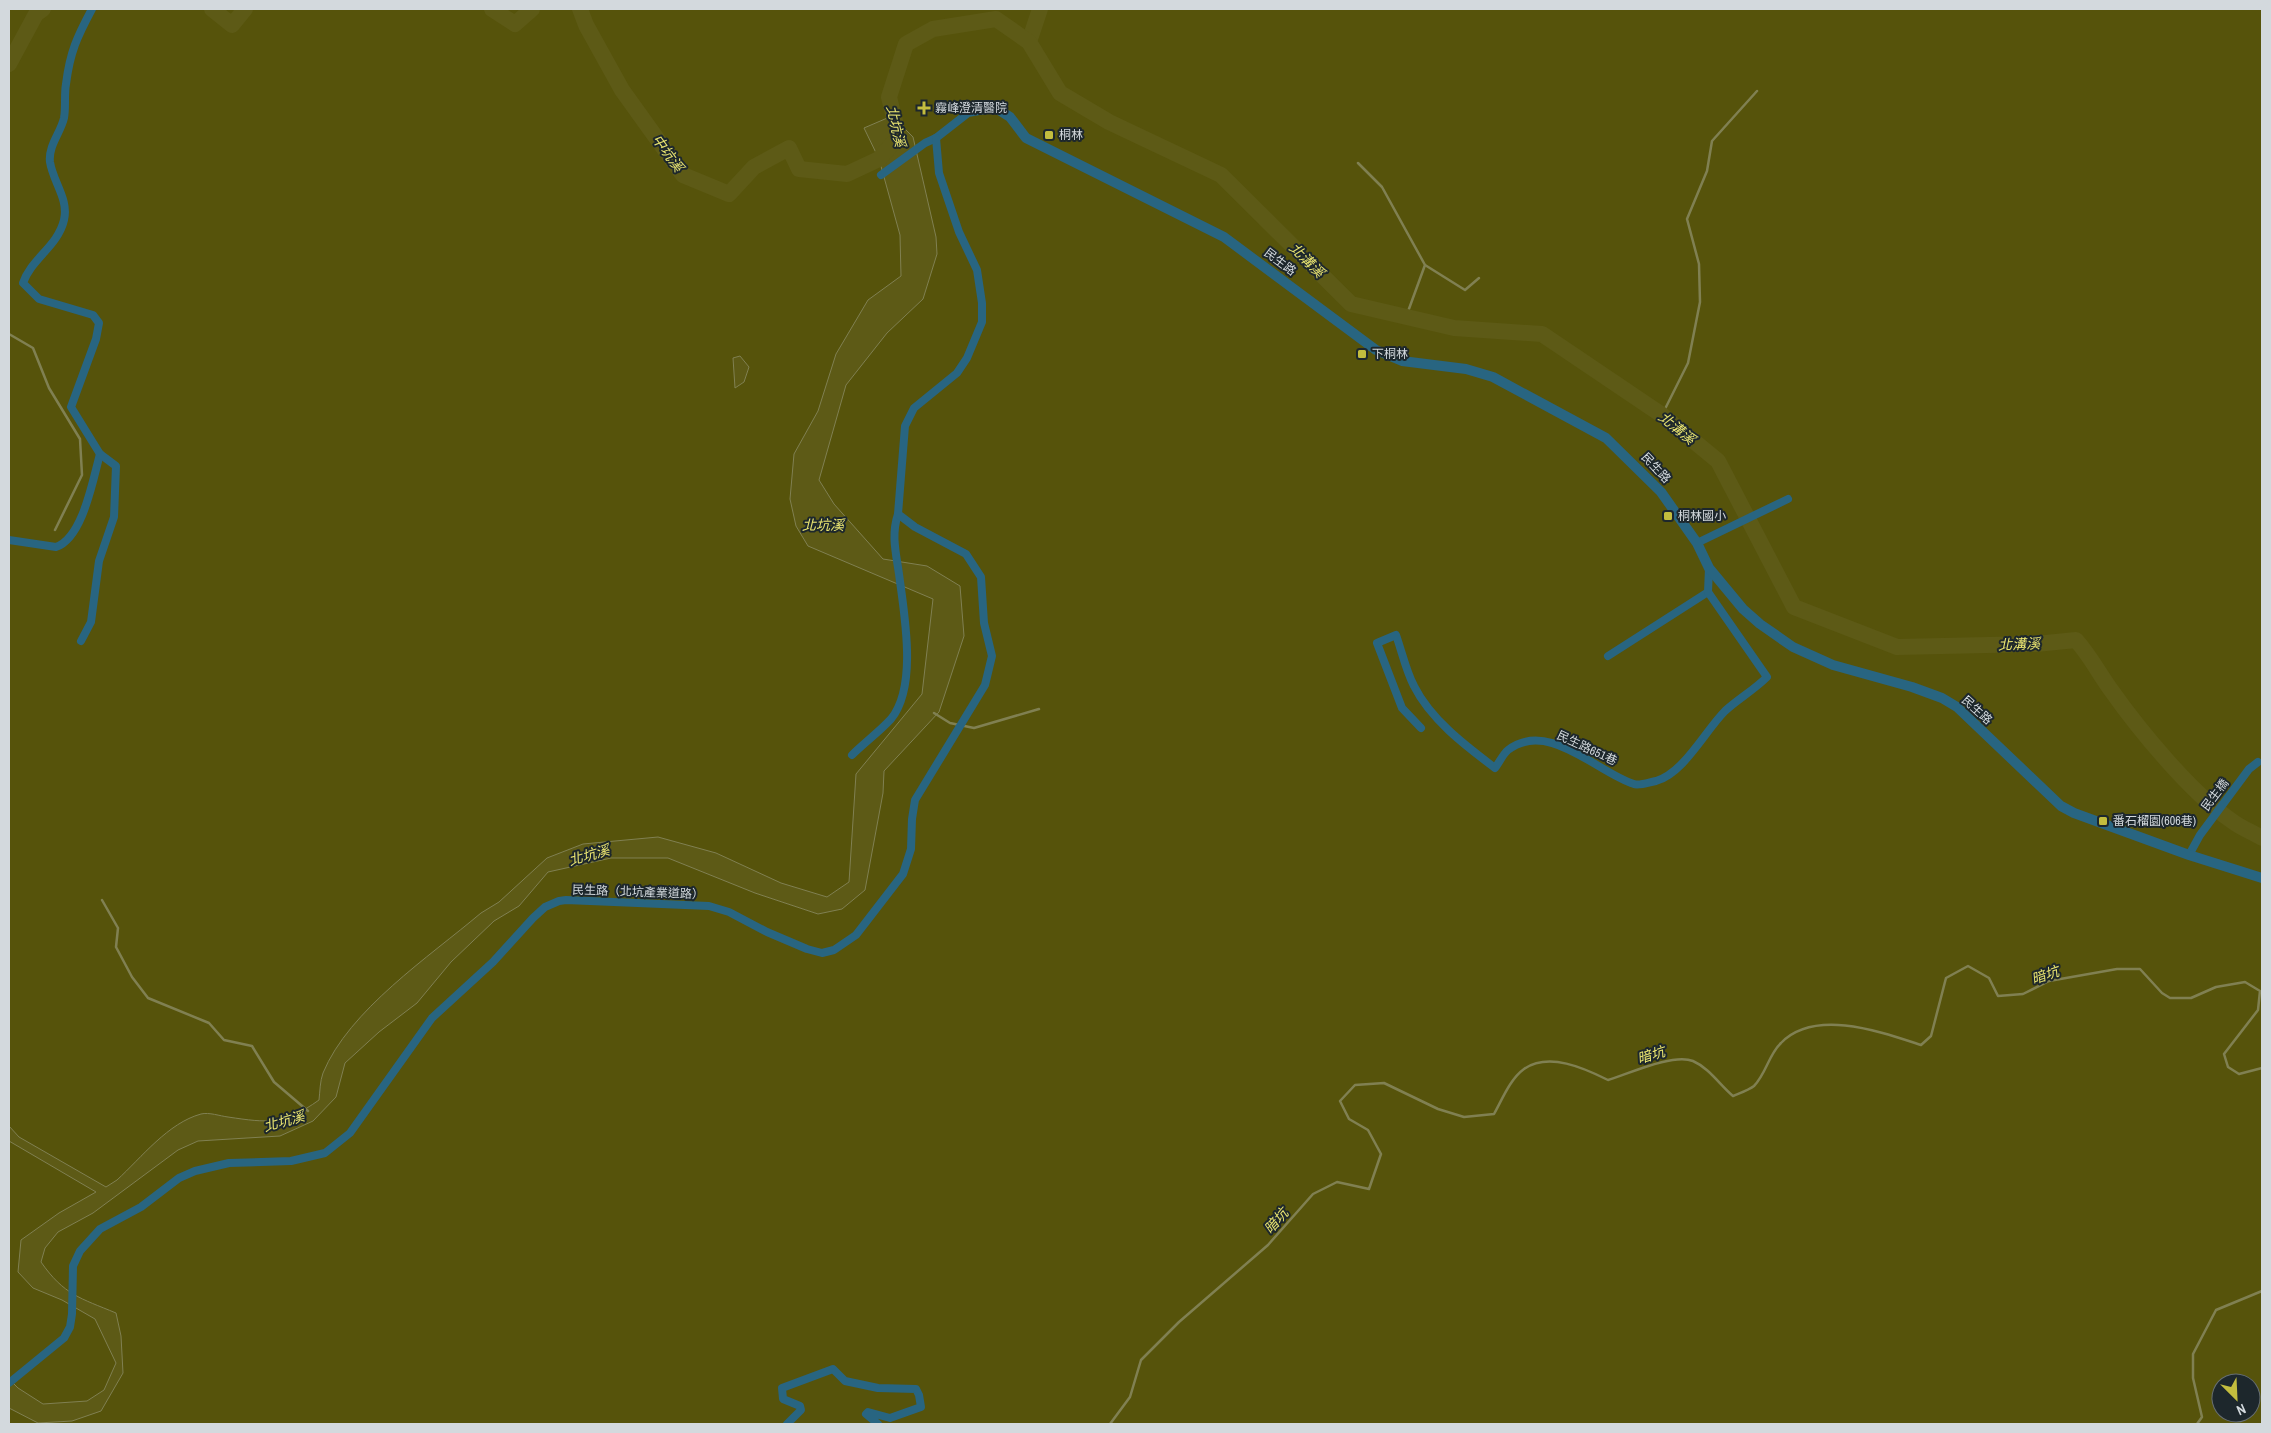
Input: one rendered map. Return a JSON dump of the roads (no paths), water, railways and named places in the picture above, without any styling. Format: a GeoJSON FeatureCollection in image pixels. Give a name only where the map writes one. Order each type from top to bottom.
{"type":"FeatureCollection","features":[{"type":"Feature","properties":{"kind":"street"},"geometry":{"type":"LineString","coordinates":[[81,641],[91,622],[99,561],[114,517],[116,466],[100,454],[71,407],[96,339],[99,324],[93,316],[39,299],[23,283],[26,274],[58,236],[64,220],[64,201],[50,162],[52,147],[64,118],[66,85],[73,44],[92,9]]}},
{"type":"Feature","properties":{"kind":"street"},"geometry":{"type":"LineString","coordinates":[[881,175],[925,143],[936,138],[968,113],[996,108]]}},
{"type":"Feature","properties":{"kind":"street","name":"民生路"},"geometry":{"type":"LineString","coordinates":[[996,108],[1010,117],[1026,138],[1224,237],[1376,350],[1402,360],[1466,368],[1493,377],[1606,438],[1661,492],[1697,543],[1709,568],[1743,609],[1793,647],[1834,665],[1912,687],[1942,698],[1956,707],[2061,806],[2074,813],[2189,855],[2262,878]]}},
{"type":"Feature","properties":{"kind":"street"},"geometry":{"type":"LineString","coordinates":[[852,755],[891,718],[903,698],[907,661],[903,600],[893,530],[898,514],[905,426],[914,408],[957,373],[967,358],[982,322],[982,303],[977,270],[959,232],[938,172],[936,138]]}},
{"type":"Feature","properties":{"kind":"street"},"geometry":{"type":"LineString","coordinates":[[9,540],[56,547],[63,545],[81,520],[100,454]]}},
{"type":"Feature","properties":{"kind":"street"},"geometry":{"type":"LineString","coordinates":[[1697,543],[1788,499]]}},
{"type":"Feature","properties":{"kind":"street","name":"民生路（北坑產業道路）"},"geometry":{"type":"LineString","coordinates":[[9,1383],[64,1338],[70,1328],[73,1266],[80,1250],[100,1229],[141,1206],[179,1178],[195,1171],[229,1163],[291,1161],[325,1153],[350,1133],[432,1018],[493,962],[545,907],[559,901],[709,906],[729,912],[767,932],[822,953],[834,950],[856,935],[902,874],[911,849],[915,800],[985,685],[992,656],[984,623],[981,577],[966,554],[915,527],[898,514]]}},
{"type":"Feature","properties":{"kind":"street"},"geometry":{"type":"LineString","coordinates":[[1608,656],[1708,592],[1709,568]]}},
{"type":"Feature","properties":{"kind":"street","name":"民生路651巷"},"geometry":{"type":"LineString","coordinates":[[1421,728],[1402,708],[1377,643],[1396,635],[1414,687],[1443,724],[1495,768],[1508,750],[1526,742],[1546,742],[1578,753],[1635,785],[1658,780],[1671,774],[1717,720],[1767,678],[1708,592]]}},
{"type":"Feature","properties":{"kind":"street","name":"民生橋"},"geometry":{"type":"LineString","coordinates":[[2189,855],[2200,835],[2249,769],[2258,762]]}},
{"type":"Feature","properties":{"kind":"street"},"geometry":{"type":"LineString","coordinates":[[787,1424],[801,1410],[800,1406],[782,1399],[782,1388],[815,1374],[833,1369],[845,1381],[887,1388],[916,1389],[921,1407],[890,1418],[868,1412],[866,1414],[878,1424]]}},
{"type":"Feature","properties":{"kind":"water","name":"北坑溪"},"geometry":{"type":"Polygon","coordinates":[[[892,116],[913,137],[936,237],[937,254],[923,299],[887,333],[846,385],[819,480],[834,504],[883,559],[927,566],[960,586],[964,636],[939,712],[884,771],[883,793],[865,890],[842,909],[818,914],[755,893],[668,858],[611,858],[548,872],[519,906],[494,921],[451,962],[417,1003],[379,1032],[345,1063],[336,1097],[313,1121],[280,1136],[198,1141],[178,1150],[93,1213],[58,1232],[45,1248],[41,1262],[65,1289],[116,1313],[121,1336],[123,1373],[101,1411],[72,1421],[38,1423],[9,1408],[9,1379],[18,1388],[43,1404],[87,1401],[104,1390],[116,1363],[95,1319],[62,1300],[33,1288],[18,1272],[21,1240],[59,1213],[96,1192],[9,1141],[9,1126],[19,1137],[106,1187],[117,1180],[167,1133],[189,1118],[207,1113],[265,1121],[296,1114],[319,1100],[323,1073],[335,1050],[351,1028],[392,986],[481,913],[499,902],[547,858],[583,844],[658,837],[716,853],[781,883],[827,897],[849,882],[856,774],[922,694],[933,599],[808,546],[796,526],[790,499],[794,454],[818,411],[836,354],[868,300],[901,276],[900,235],[879,159],[864,128],[892,116]]]}},
{"type":"Feature","properties":{"kind":"water"},"geometry":{"type":"Polygon","coordinates":[[[740,356],[749,367],[744,382],[735,388],[733,358],[740,356]]]}},
{"type":"Feature","properties":{"kind":"waterway","name":"中坑溪"},"geometry":{"type":"LineString","coordinates":[[9,64],[36,14],[43,9]]}},
{"type":"Feature","properties":{"kind":"waterway","name":"中坑溪"},"geometry":{"type":"LineString","coordinates":[[212,9],[232,25],[245,9]]}},
{"type":"Feature","properties":{"kind":"waterway","name":"中坑溪"},"geometry":{"type":"LineString","coordinates":[[492,9],[515,24],[532,9]]}},
{"type":"Feature","properties":{"kind":"waterway","name":"中坑溪"},"geometry":{"type":"LineString","coordinates":[[580,9],[586,25],[622,90],[683,175],[729,194],[754,167],[789,148],[799,169],[847,174],[879,159],[893,143]]}},
{"type":"Feature","properties":{"kind":"waterway"},"geometry":{"type":"LineString","coordinates":[[1029,42],[1040,9]]}},
{"type":"Feature","properties":{"kind":"waterway","name":"北溝溪"},"geometry":{"type":"LineString","coordinates":[[899,138],[889,97],[906,44],[933,29],[996,19],[1029,42],[1060,93],[1109,122],[1221,175],[1351,304],[1454,328],[1542,334],[1662,415],[1718,461],[1794,607],[1897,647],[2036,644],[2076,640],[2136,724],[2183,778],[2216,809],[2235,823],[2262,838]]}},
{"type":"Feature","properties":{"kind":"waterway"},"geometry":{"type":"LineString","coordinates":[[1662,415],[1688,363],[1700,302],[1699,264],[1687,219],[1707,171],[1712,141],[1757,91]]}},
{"type":"Feature","properties":{"kind":"waterway"},"geometry":{"type":"LineString","coordinates":[[1358,163],[1382,187],[1425,265],[1406,317]]}},
{"type":"Feature","properties":{"kind":"waterway"},"geometry":{"type":"LineString","coordinates":[[1425,265],[1465,290],[1479,278]]}},
{"type":"Feature","properties":{"kind":"waterway"},"geometry":{"type":"LineString","coordinates":[[9,334],[33,348],[49,388],[80,439],[82,475],[55,530]]}},
{"type":"Feature","properties":{"kind":"waterway"},"geometry":{"type":"LineString","coordinates":[[934,713],[950,723],[974,728],[1039,709]]}},
{"type":"Feature","properties":{"kind":"waterway"},"geometry":{"type":"LineString","coordinates":[[102,900],[118,928],[116,947],[132,977],[148,998],[209,1023],[224,1040],[252,1046],[274,1082],[308,1111]]}},
{"type":"Feature","properties":{"kind":"waterway","name":"暗坑"},"geometry":{"type":"LineString","coordinates":[[1110,1424],[1130,1397],[1141,1360],[1179,1322],[1268,1245],[1313,1194],[1337,1182],[1369,1189],[1381,1154],[1368,1130],[1349,1119],[1340,1101],[1355,1085],[1384,1083],[1438,1109],[1464,1117],[1494,1114],[1515,1078],[1524,1069],[1534,1064],[1544,1062],[1566,1064],[1608,1080],[1663,1062],[1684,1059],[1699,1064],[1733,1096],[1754,1086],[1781,1043],[1795,1033],[1812,1027],[1830,1025],[1868,1029],[1921,1045],[1931,1036],[1946,978],[1968,966],[1989,978],[1998,996],[2023,994],[2049,981],[2117,969],[2140,969],[2162,993],[2170,998],[2191,998],[2216,987],[2245,982],[2260,991],[2258,1010],[2224,1054],[2228,1067],[2239,1074],[2262,1068]]}},
{"type":"Feature","properties":{"kind":"waterway"},"geometry":{"type":"LineString","coordinates":[[2197,1424],[2202,1417],[2193,1378],[2193,1354],[2216,1310],[2262,1291]]}},
{"type":"Feature","properties":{"kind":"place","name":"霧峰澄清醫院"},"geometry":{"type":"Point","coordinates":[924,108]}},
{"type":"Feature","properties":{"kind":"place","name":"桐林"},"geometry":{"type":"Point","coordinates":[1049,135]}},
{"type":"Feature","properties":{"kind":"place","name":"下桐林"},"geometry":{"type":"Point","coordinates":[1362,354]}},
{"type":"Feature","properties":{"kind":"place","name":"桐林國小"},"geometry":{"type":"Point","coordinates":[1668,516]}},
{"type":"Feature","properties":{"kind":"place","name":"番石榴園(606巷)"},"geometry":{"type":"Point","coordinates":[2103,821]}}]}
